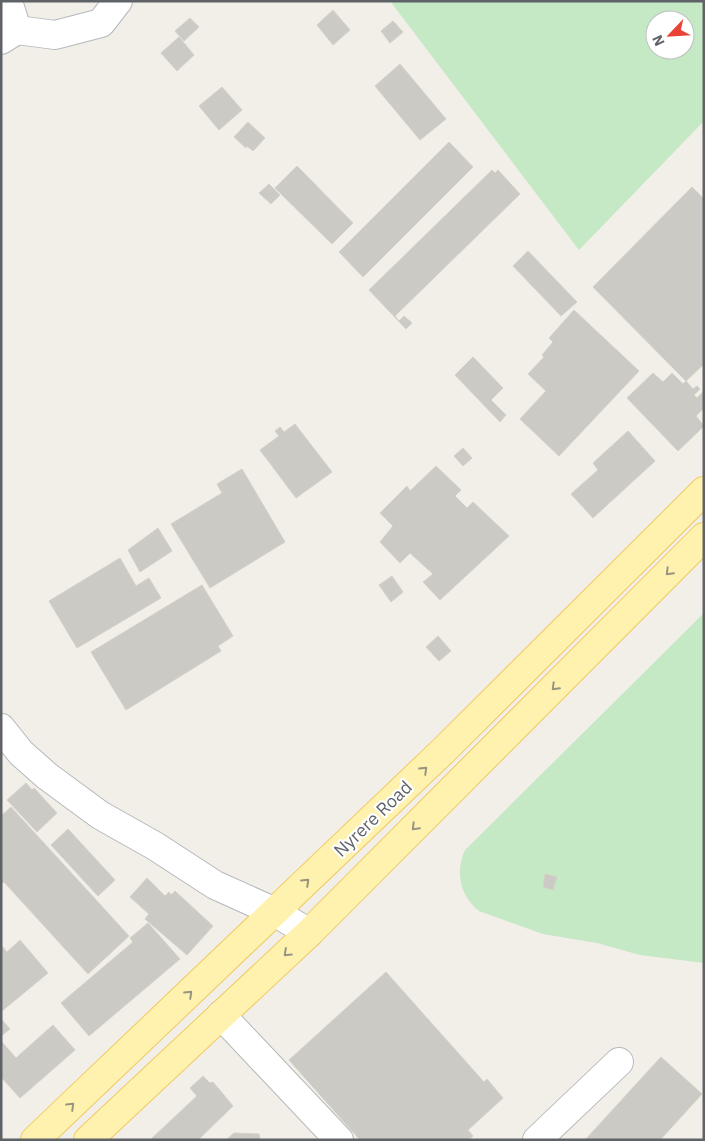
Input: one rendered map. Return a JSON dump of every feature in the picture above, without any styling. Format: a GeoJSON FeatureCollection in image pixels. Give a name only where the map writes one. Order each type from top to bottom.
{"type":"FeatureCollection","features":[{"type":"Feature","properties":{"kind":"main road","name":"Nyrere Road"},"geometry":{"type":"LineString","coordinates":[[36,1140],[444,750],[704,491]]}},
{"type":"Feature","properties":{"kind":"main road","name":"Nyrere Road"},"geometry":{"type":"LineString","coordinates":[[88,1140],[309,932],[704,537]]}},
{"type":"Feature","properties":{"kind":"street"},"geometry":{"type":"LineString","coordinates":[[8,1],[9,35],[55,35],[101,23],[118,1]]}},
{"type":"Feature","properties":{"kind":"street"},"geometry":{"type":"LineString","coordinates":[[1,728],[21,753],[100,815],[155,846],[215,885],[275,912],[309,932]]}},
{"type":"Feature","properties":{"kind":"street"},"geometry":{"type":"LineString","coordinates":[[221,1015],[340,1140]]}},
{"type":"Feature","properties":{"kind":"street"},"geometry":{"type":"LineString","coordinates":[[537,1140],[619,1062]]}},
{"type":"Feature","properties":{"kind":"green space"},"geometry":{"type":"Polygon","coordinates":[[[390,1],[704,1],[704,121],[579,250],[390,1]]]}},
{"type":"Feature","properties":{"kind":"green space"},"geometry":{"type":"Polygon","coordinates":[[[704,613],[704,963],[640,955],[597,943],[543,934],[479,911],[467,898],[461,883],[460,867],[465,850],[704,613]]]}},
{"type":"Feature","properties":{"kind":"building"},"geometry":{"type":"Polygon","coordinates":[[[333,10],[350,30],[333,45],[317,25],[333,10]]]}},
{"type":"Feature","properties":{"kind":"building"},"geometry":{"type":"Polygon","coordinates":[[[190,18],[199,27],[184,41],[175,31],[190,18]]]}},
{"type":"Feature","properties":{"kind":"building"},"geometry":{"type":"Polygon","coordinates":[[[393,21],[403,32],[390,43],[381,31],[393,21]]]}},
{"type":"Feature","properties":{"kind":"building"},"geometry":{"type":"Polygon","coordinates":[[[179,37],[194,55],[177,71],[161,53],[179,37]]]}},
{"type":"Feature","properties":{"kind":"building"},"geometry":{"type":"Polygon","coordinates":[[[400,64],[446,119],[420,140],[375,86],[400,64]]]}},
{"type":"Feature","properties":{"kind":"building"},"geometry":{"type":"Polygon","coordinates":[[[222,87],[242,110],[219,130],[199,106],[222,87]]]}},
{"type":"Feature","properties":{"kind":"building"},"geometry":{"type":"Polygon","coordinates":[[[248,122],[265,138],[253,151],[247,146],[246,148],[234,137],[248,122]]]}},
{"type":"Feature","properties":{"kind":"building"},"geometry":{"type":"Polygon","coordinates":[[[449,142],[473,167],[363,277],[339,252],[449,142]]]}},
{"type":"Feature","properties":{"kind":"building"},"geometry":{"type":"Polygon","coordinates":[[[297,166],[353,223],[332,244],[275,188],[297,166]]]}},
{"type":"Feature","properties":{"kind":"building"},"geometry":{"type":"Polygon","coordinates":[[[492,170],[495,173],[498,170],[520,194],[395,316],[399,321],[404,316],[412,323],[406,329],[369,290],[492,170]]]}},
{"type":"Feature","properties":{"kind":"building"},"geometry":{"type":"Polygon","coordinates":[[[269,184],[280,195],[271,204],[259,193],[269,184]]]}},
{"type":"Feature","properties":{"kind":"building"},"geometry":{"type":"Polygon","coordinates":[[[692,187],[704,199],[704,364],[686,381],[593,287],[692,187]]]}},
{"type":"Feature","properties":{"kind":"building"},"geometry":{"type":"Polygon","coordinates":[[[528,251],[577,302],[561,316],[513,266],[528,251]]]}},
{"type":"Feature","properties":{"kind":"building"},"geometry":{"type":"Polygon","coordinates":[[[574,310],[639,371],[559,456],[520,419],[546,391],[528,374],[544,357],[542,355],[553,342],[549,338],[574,310]]]}},
{"type":"Feature","properties":{"kind":"building"},"geometry":{"type":"Polygon","coordinates":[[[473,357],[503,388],[491,400],[506,415],[500,422],[455,375],[473,357]]]}},
{"type":"Feature","properties":{"kind":"building"},"geometry":{"type":"Polygon","coordinates":[[[653,373],[663,382],[672,373],[683,384],[686,381],[693,389],[697,386],[700,389],[694,395],[697,398],[704,391],[704,408],[696,416],[704,426],[678,451],[627,398],[653,373]]]}},
{"type":"Feature","properties":{"kind":"building"},"geometry":{"type":"Polygon","coordinates":[[[295,424],[332,472],[296,498],[260,450],[279,436],[275,431],[280,427],[284,432],[295,424]]]}},
{"type":"Feature","properties":{"kind":"building"},"geometry":{"type":"Polygon","coordinates":[[[628,431],[655,461],[593,518],[571,494],[598,470],[593,463],[628,431]]]}},
{"type":"Feature","properties":{"kind":"building"},"geometry":{"type":"Polygon","coordinates":[[[463,448],[472,458],[463,466],[454,456],[463,448]]]}},
{"type":"Feature","properties":{"kind":"building"},"geometry":{"type":"Polygon","coordinates":[[[436,466],[461,490],[455,496],[467,508],[473,502],[509,536],[440,600],[423,582],[433,574],[410,553],[400,563],[380,542],[393,526],[380,513],[407,486],[410,491],[436,466]]]}},
{"type":"Feature","properties":{"kind":"building"},"geometry":{"type":"Polygon","coordinates":[[[242,469],[285,542],[210,588],[171,524],[222,493],[217,484],[242,469]]]}},
{"type":"Feature","properties":{"kind":"building"},"geometry":{"type":"Polygon","coordinates":[[[158,528],[172,551],[140,572],[128,550],[158,528]]]}},
{"type":"Feature","properties":{"kind":"building"},"geometry":{"type":"Polygon","coordinates":[[[120,558],[136,586],[149,578],[161,598],[77,648],[49,601],[120,558]]]}},
{"type":"Feature","properties":{"kind":"building"},"geometry":{"type":"Polygon","coordinates":[[[392,576],[403,592],[391,602],[379,585],[392,576]]]}},
{"type":"Feature","properties":{"kind":"building"},"geometry":{"type":"Polygon","coordinates":[[[202,585],[233,636],[218,646],[221,651],[126,710],[91,652],[202,585]]]}},
{"type":"Feature","properties":{"kind":"building"},"geometry":{"type":"Polygon","coordinates":[[[438,636],[451,651],[439,661],[426,647],[438,636]]]}},
{"type":"Feature","properties":{"kind":"building"},"geometry":{"type":"Polygon","coordinates":[[[26,783],[32,790],[34,788],[57,813],[37,832],[7,800],[26,783]]]}},
{"type":"Feature","properties":{"kind":"building"},"geometry":{"type":"Polygon","coordinates":[[[11,807],[129,936],[88,974],[4,882],[1,884],[1,816],[11,807]]]}},
{"type":"Feature","properties":{"kind":"building"},"geometry":{"type":"Polygon","coordinates":[[[68,829],[115,880],[98,896],[51,845],[68,829]]]}},
{"type":"Feature","properties":{"kind":"building"},"geometry":{"type":"Polygon","coordinates":[[[545,874],[557,877],[553,890],[543,887],[545,874]]]}},
{"type":"Feature","properties":{"kind":"building"},"geometry":{"type":"Polygon","coordinates":[[[147,878],[165,896],[169,892],[171,895],[175,891],[213,926],[187,955],[145,919],[149,914],[130,897],[147,878]]]}},
{"type":"Feature","properties":{"kind":"building"},"geometry":{"type":"Polygon","coordinates":[[[148,923],[180,959],[89,1036],[61,1003],[133,942],[130,938],[148,923]]]}},
{"type":"Feature","properties":{"kind":"building"},"geometry":{"type":"Polygon","coordinates":[[[20,940],[48,973],[2,1011],[1,945],[7,952],[20,940]]]}},
{"type":"Feature","properties":{"kind":"building"},"geometry":{"type":"Polygon","coordinates":[[[386,972],[484,1082],[487,1079],[503,1098],[468,1130],[473,1136],[468,1140],[360,1140],[289,1060],[386,972]]]}},
{"type":"Feature","properties":{"kind":"building"},"geometry":{"type":"Polygon","coordinates":[[[1,1019],[10,1029],[1,1036],[1,1019]]]}},
{"type":"Feature","properties":{"kind":"building"},"geometry":{"type":"Polygon","coordinates":[[[53,1025],[75,1050],[20,1098],[1,1077],[1,1041],[16,1058],[53,1025]]]}},
{"type":"Feature","properties":{"kind":"building"},"geometry":{"type":"Polygon","coordinates":[[[661,1057],[702,1094],[660,1140],[585,1140],[661,1057]]]}},
{"type":"Feature","properties":{"kind":"building"},"geometry":{"type":"Polygon","coordinates":[[[203,1076],[210,1083],[213,1082],[233,1106],[198,1140],[150,1140],[197,1096],[190,1088],[203,1076]]]}},
{"type":"Feature","properties":{"kind":"building"},"geometry":{"type":"Polygon","coordinates":[[[234,1133],[259,1134],[260,1140],[226,1140],[234,1133]]]}}]}
